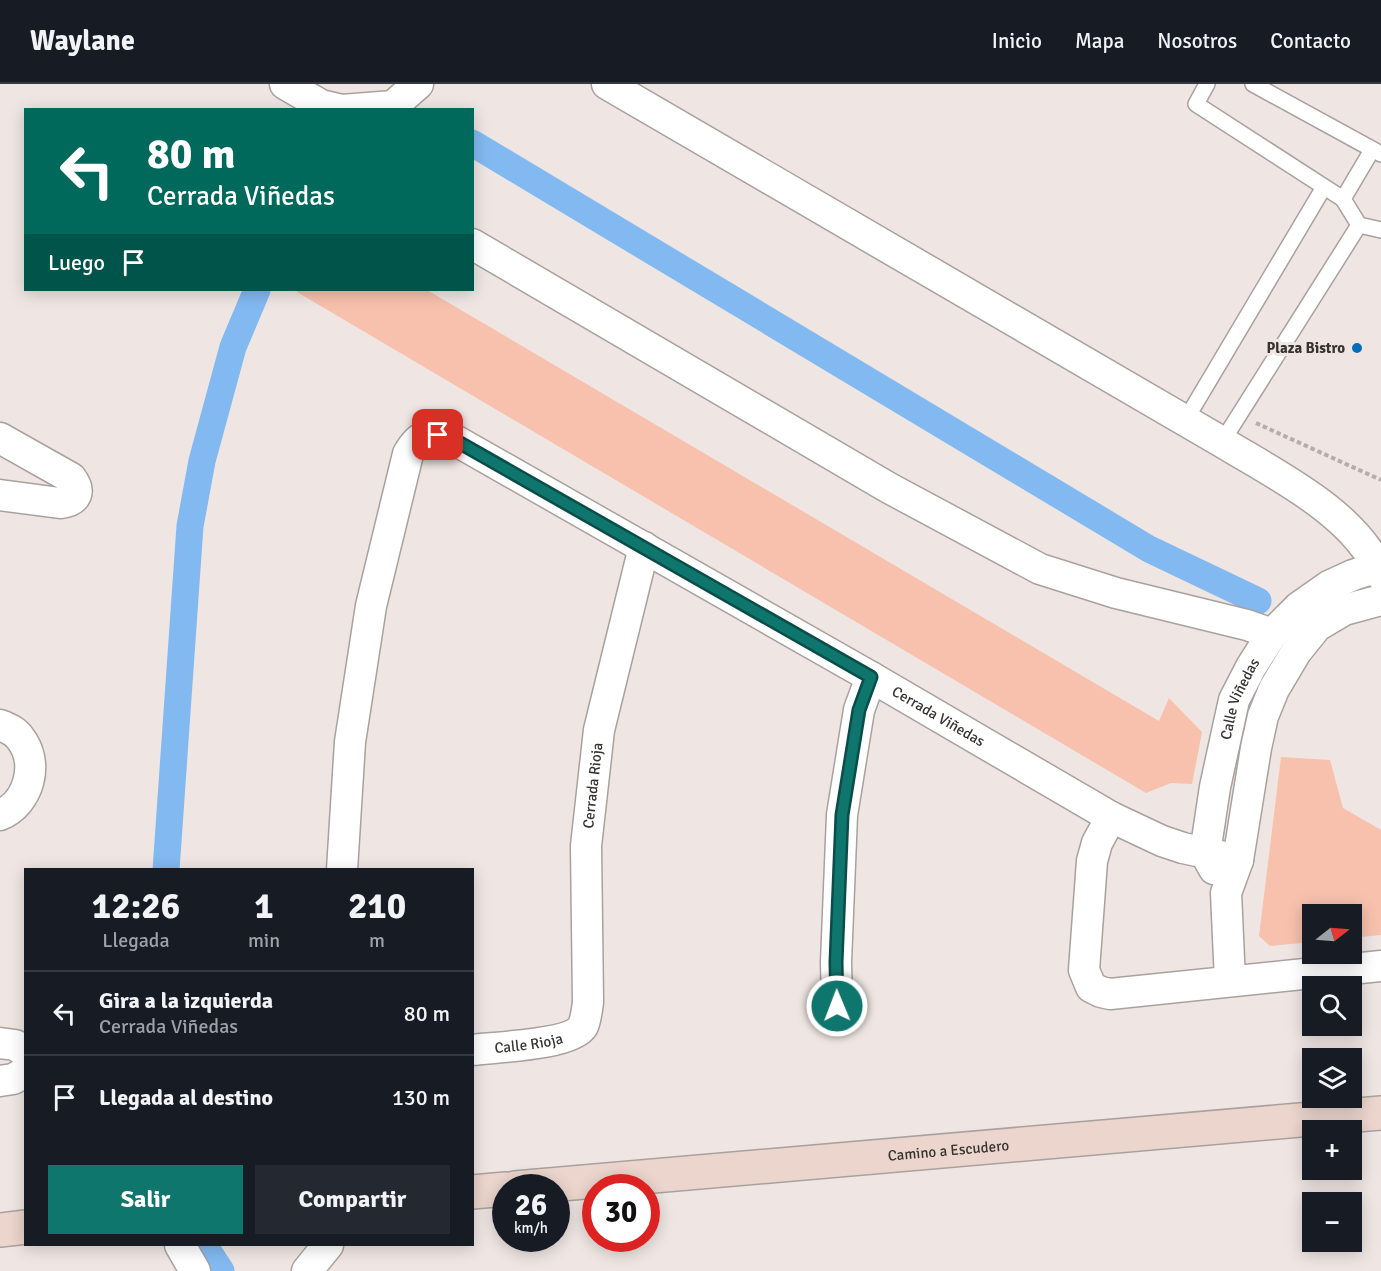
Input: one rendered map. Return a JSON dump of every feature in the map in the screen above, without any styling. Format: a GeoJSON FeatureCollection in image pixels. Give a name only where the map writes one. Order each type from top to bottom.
{"type":"FeatureCollection","features":[{"type":"Feature","properties":{"kind":"street"},"geometry":{"type":"LineString","coordinates":[[285,84],[321,105],[334,108]]}},
{"type":"Feature","properties":{"kind":"street"},"geometry":{"type":"LineString","coordinates":[[352,108],[394,100],[418,84]]}},
{"type":"Feature","properties":{"kind":"street"},"geometry":{"type":"LineString","coordinates":[[607,84],[1222,442],[1318,501],[1355,533],[1380,569]]}},
{"type":"Feature","properties":{"kind":"street"},"geometry":{"type":"LineString","coordinates":[[474,245],[889,488],[1040,569],[1116,593],[1247,625],[1272,634]]}},
{"type":"Feature","properties":{"kind":"street","name":"Cerrada Viñedas"},"geometry":{"type":"LineString","coordinates":[[342,868],[350,742],[371,606],[408,454],[414,443],[426,435],[453,439],[871,677],[1111,817],[1162,841],[1238,860]]}},
{"type":"Feature","properties":{"kind":"street"},"geometry":{"type":"LineString","coordinates":[[0,438],[70,478],[76,486],[77,493],[69,502],[60,503],[0,495]]}},
{"type":"Feature","properties":{"kind":"street","name":"Cerrada Rioja"},"geometry":{"type":"LineString","coordinates":[[582,1027],[588,1002],[586,846],[599,730],[644,547]]}},
{"type":"Feature","properties":{"kind":"street","name":"Calle Viñedas"},"geometry":{"type":"LineString","coordinates":[[1226,893],[1205,853],[1215,787],[1234,700],[1272,634],[1299,607],[1329,586],[1380,569]]}},
{"type":"Feature","properties":{"kind":"street","name":"Calle Viñedas"},"geometry":{"type":"LineString","coordinates":[[1230,981],[1226,893],[1238,860],[1263,716],[1285,670],[1317,626],[1344,610],[1381,600]]}},
{"type":"Feature","properties":{"kind":"street"},"geometry":{"type":"LineString","coordinates":[[837,1006],[836,962],[842,815],[859,710],[871,677]]}},
{"type":"Feature","properties":{"kind":"street"},"geometry":{"type":"LineString","coordinates":[[1234,700],[1263,716]]}},
{"type":"Feature","properties":{"kind":"street"},"geometry":{"type":"LineString","coordinates":[[0,725],[11,729],[20,737],[26,747],[31,767],[27,789],[18,803],[0,815]]}},
{"type":"Feature","properties":{"kind":"street"},"geometry":{"type":"LineString","coordinates":[[1111,817],[1097,843],[1092,861],[1084,970],[1091,987],[1110,994],[1381,966]]}},
{"type":"Feature","properties":{"kind":"street","name":"Calle Rioja"},"geometry":{"type":"LineString","coordinates":[[474,1050],[556,1041],[573,1035],[582,1027]]}},
{"type":"Feature","properties":{"kind":"street"},"geometry":{"type":"LineString","coordinates":[[0,1043],[15,1045],[24,1051]]}},
{"type":"Feature","properties":{"kind":"street"},"geometry":{"type":"LineString","coordinates":[[0,1081],[13,1079],[24,1073]]}},
{"type":"Feature","properties":{"kind":"street","name":"Camino a Escudero"},"geometry":{"type":"LineString","coordinates":[[570,1183],[1381,1113]]}},
{"type":"Feature","properties":{"kind":"street"},"geometry":{"type":"LineString","coordinates":[[474,1192],[492,1190]]}},
{"type":"Feature","properties":{"kind":"street"},"geometry":{"type":"LineString","coordinates":[[0,1230],[24,1227]]}},
{"type":"Feature","properties":{"kind":"street"},"geometry":{"type":"LineString","coordinates":[[181,1246],[195,1271]]}},
{"type":"Feature","properties":{"kind":"street"},"geometry":{"type":"LineString","coordinates":[[307,1271],[327,1246]]}},
{"type":"Feature","properties":{"kind":"lane"},"geometry":{"type":"LineString","coordinates":[[1207,84],[1196,104],[1343,199],[1359,225],[1381,230]]}},
{"type":"Feature","properties":{"kind":"lane"},"geometry":{"type":"LineString","coordinates":[[1253,84],[1376,152],[1343,199]]}},
{"type":"Feature","properties":{"kind":"lane"},"geometry":{"type":"LineString","coordinates":[[1185,421],[1324,187]]}},
{"type":"Feature","properties":{"kind":"lane"},"geometry":{"type":"LineString","coordinates":[[1222,442],[1359,225]]}},
{"type":"Feature","properties":{"kind":"path"},"geometry":{"type":"LineString","coordinates":[[1239,415],[1381,480]]}},
{"type":"Feature","properties":{"kind":"shaded area"},"geometry":{"type":"Polygon","coordinates":[[[429,291],[1159,721],[1169,698],[1202,732],[1192,784],[1171,783],[1146,793],[297,292],[429,291]]]}},
{"type":"Feature","properties":{"kind":"shaded area"},"geometry":{"type":"Polygon","coordinates":[[[1281,757],[1330,760],[1343,808],[1381,830],[1381,935],[1362,937],[1362,904],[1302,904],[1302,943],[1270,946],[1259,936],[1281,757]]]}},
{"type":"Feature","properties":{"kind":"waterway"},"geometry":{"type":"LineString","coordinates":[[474,144],[1149,549],[1258,601]]}},
{"type":"Feature","properties":{"kind":"waterway"},"geometry":{"type":"LineString","coordinates":[[166,868],[190,526],[202,461],[233,347],[257,291]]}},
{"type":"Feature","properties":{"kind":"waterway"},"geometry":{"type":"LineString","coordinates":[[205,1246],[221,1271]]}},
{"type":"Feature","properties":{"kind":"place","name":"Plaza Bistro"},"geometry":{"type":"Point","coordinates":[1357,348]}},
{"type":"Feature","properties":{"kind":"route"},"geometry":{"type":"LineString","coordinates":[[438,435],[453,439],[871,677],[859,710],[842,815],[836,962],[837,1006]]}}]}
